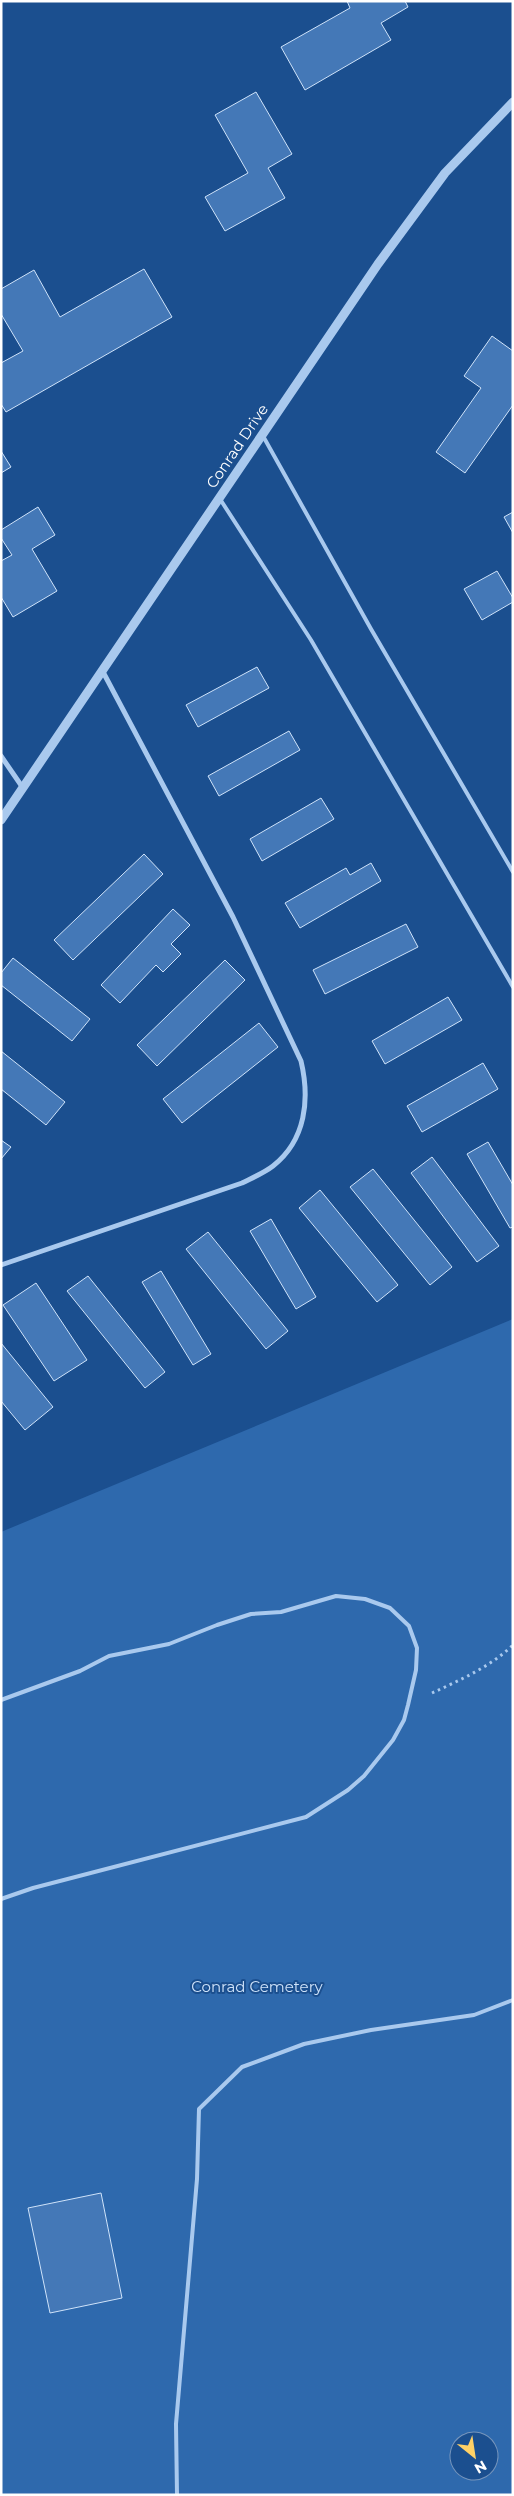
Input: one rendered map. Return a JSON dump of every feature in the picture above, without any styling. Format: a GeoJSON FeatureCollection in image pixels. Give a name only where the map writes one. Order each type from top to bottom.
{"type":"FeatureCollection","features":[{"type":"Feature","properties":{"kind":"street","name":"Conrad Drive"},"geometry":{"type":"LineString","coordinates":[[1,820],[378,264],[463,152],[513,102]]}},
{"type":"Feature","properties":{"kind":"street"},"geometry":{"type":"LineString","coordinates":[[1,1265],[242,1183],[272,1166],[286,1153],[304,1119],[306,1080],[301,1061],[233,917],[102,670]]}},
{"type":"Feature","properties":{"kind":"street"},"geometry":{"type":"LineString","coordinates":[[1,756],[23,788]]}},
{"type":"Feature","properties":{"kind":"lane"},"geometry":{"type":"LineString","coordinates":[[262,434],[371,629],[513,872]]}},
{"type":"Feature","properties":{"kind":"lane"},"geometry":{"type":"LineString","coordinates":[[219,497],[311,640],[513,987]]}},
{"type":"Feature","properties":{"kind":"lane"},"geometry":{"type":"LineString","coordinates":[[1,1700],[80,1671],[110,1656],[168,1644],[216,1625],[251,1614],[281,1612],[336,1596],[365,1598],[390,1608],[409,1626],[417,1648],[416,1670],[408,1705],[404,1720],[393,1740],[364,1776],[348,1790],[306,1818],[33,1888],[1,1899]]}},
{"type":"Feature","properties":{"kind":"lane"},"geometry":{"type":"LineString","coordinates":[[177,2495],[176,2424],[197,2179],[200,2109],[242,2067],[304,2044],[381,2029],[464,2017],[513,2000]]}},
{"type":"Feature","properties":{"kind":"path"},"geometry":{"type":"LineString","coordinates":[[408,1705],[464,1678],[502,1655],[513,1645]]}},
{"type":"Feature","properties":{"kind":"green space","name":"Conrad Cemetery"},"geometry":{"type":"Polygon","coordinates":[[[513,1319],[513,2495],[1,2495],[1,1532],[513,1319]]]}},
{"type":"Feature","properties":{"kind":"building"},"geometry":{"type":"Polygon","coordinates":[[[347,1],[405,1],[408,7],[381,23],[391,40],[305,90],[281,47],[350,8],[347,1]]]}},
{"type":"Feature","properties":{"kind":"building"},"geometry":{"type":"Polygon","coordinates":[[[256,92],[292,154],[268,168],[285,198],[225,231],[205,197],[248,173],[215,115],[256,92]]]}},
{"type":"Feature","properties":{"kind":"building"},"geometry":{"type":"Polygon","coordinates":[[[144,269],[172,317],[6,412],[1,404],[1,363],[23,351],[1,314],[1,289],[34,270],[60,317],[144,269]]]}},
{"type":"Feature","properties":{"kind":"building"},"geometry":{"type":"Polygon","coordinates":[[[492,336],[513,351],[513,405],[465,473],[436,452],[481,388],[464,376],[492,336]]]}},
{"type":"Feature","properties":{"kind":"building"},"geometry":{"type":"Polygon","coordinates":[[[1,451],[11,467],[1,473],[1,451]]]}},
{"type":"Feature","properties":{"kind":"building"},"geometry":{"type":"Polygon","coordinates":[[[38,507],[55,535],[32,549],[57,591],[13,617],[1,597],[1,561],[12,555],[1,538],[1,530],[38,507]]]}},
{"type":"Feature","properties":{"kind":"building"},"geometry":{"type":"Polygon","coordinates":[[[513,512],[513,533],[504,517],[513,512]]]}},
{"type":"Feature","properties":{"kind":"building"},"geometry":{"type":"Polygon","coordinates":[[[497,571],[513,598],[513,602],[482,620],[464,589],[497,571]]]}},
{"type":"Feature","properties":{"kind":"building"},"geometry":{"type":"Polygon","coordinates":[[[257,667],[269,688],[198,727],[186,705],[257,667]]]}},
{"type":"Feature","properties":{"kind":"building"},"geometry":{"type":"Polygon","coordinates":[[[289,731],[300,750],[219,796],[208,776],[289,731]]]}},
{"type":"Feature","properties":{"kind":"building"},"geometry":{"type":"Polygon","coordinates":[[[321,798],[334,819],[262,861],[250,839],[321,798]]]}},
{"type":"Feature","properties":{"kind":"building"},"geometry":{"type":"Polygon","coordinates":[[[144,854],[163,874],[73,960],[54,940],[144,854]]]}},
{"type":"Feature","properties":{"kind":"building"},"geometry":{"type":"Polygon","coordinates":[[[371,863],[381,881],[300,928],[285,903],[346,868],[350,875],[371,863]]]}},
{"type":"Feature","properties":{"kind":"building"},"geometry":{"type":"Polygon","coordinates":[[[173,909],[190,925],[171,944],[181,954],[163,972],[156,965],[120,1003],[101,985],[173,909]]]}},
{"type":"Feature","properties":{"kind":"building"},"geometry":{"type":"Polygon","coordinates":[[[406,924],[418,947],[325,994],[313,970],[406,924]]]}},
{"type":"Feature","properties":{"kind":"building"},"geometry":{"type":"Polygon","coordinates":[[[13,958],[90,1019],[72,1041],[1,985],[1,973],[13,958]]]}},
{"type":"Feature","properties":{"kind":"building"},"geometry":{"type":"Polygon","coordinates":[[[225,960],[245,980],[157,1066],[137,1045],[225,960]]]}},
{"type":"Feature","properties":{"kind":"building"},"geometry":{"type":"Polygon","coordinates":[[[448,997],[462,1020],[385,1064],[372,1041],[448,997]]]}},
{"type":"Feature","properties":{"kind":"building"},"geometry":{"type":"Polygon","coordinates":[[[259,1023],[278,1047],[182,1123],[163,1099],[259,1023]]]}},
{"type":"Feature","properties":{"kind":"building"},"geometry":{"type":"Polygon","coordinates":[[[1,1051],[65,1102],[46,1125],[1,1089],[1,1051]]]}},
{"type":"Feature","properties":{"kind":"building"},"geometry":{"type":"Polygon","coordinates":[[[483,1063],[498,1089],[422,1132],[407,1106],[483,1063]]]}},
{"type":"Feature","properties":{"kind":"building"},"geometry":{"type":"Polygon","coordinates":[[[1,1140],[11,1147],[1,1159],[1,1140]]]}},
{"type":"Feature","properties":{"kind":"building"},"geometry":{"type":"Polygon","coordinates":[[[488,1142],[513,1185],[513,1227],[510,1228],[467,1154],[488,1142]]]}},
{"type":"Feature","properties":{"kind":"building"},"geometry":{"type":"Polygon","coordinates":[[[432,1157],[499,1246],[477,1262],[411,1173],[432,1157]]]}},
{"type":"Feature","properties":{"kind":"building"},"geometry":{"type":"Polygon","coordinates":[[[373,1169],[452,1267],[430,1285],[350,1187],[373,1169]]]}},
{"type":"Feature","properties":{"kind":"building"},"geometry":{"type":"Polygon","coordinates":[[[320,1190],[398,1285],[377,1302],[299,1208],[320,1190]]]}},
{"type":"Feature","properties":{"kind":"building"},"geometry":{"type":"Polygon","coordinates":[[[271,1219],[316,1297],[296,1309],[250,1231],[271,1219]]]}},
{"type":"Feature","properties":{"kind":"building"},"geometry":{"type":"Polygon","coordinates":[[[208,1232],[288,1331],[266,1349],[186,1249],[208,1232]]]}},
{"type":"Feature","properties":{"kind":"building"},"geometry":{"type":"Polygon","coordinates":[[[161,1271],[211,1354],[193,1365],[142,1282],[161,1271]]]}},
{"type":"Feature","properties":{"kind":"building"},"geometry":{"type":"Polygon","coordinates":[[[88,1276],[165,1372],[145,1388],[67,1291],[88,1276]]]}},
{"type":"Feature","properties":{"kind":"building"},"geometry":{"type":"Polygon","coordinates":[[[36,1283],[87,1360],[54,1381],[3,1305],[36,1283]]]}},
{"type":"Feature","properties":{"kind":"building"},"geometry":{"type":"Polygon","coordinates":[[[1,1343],[53,1407],[25,1430],[1,1401],[1,1343]]]}},
{"type":"Feature","properties":{"kind":"building"},"geometry":{"type":"Polygon","coordinates":[[[101,2193],[122,2298],[50,2313],[28,2208],[101,2193]]]}}]}
